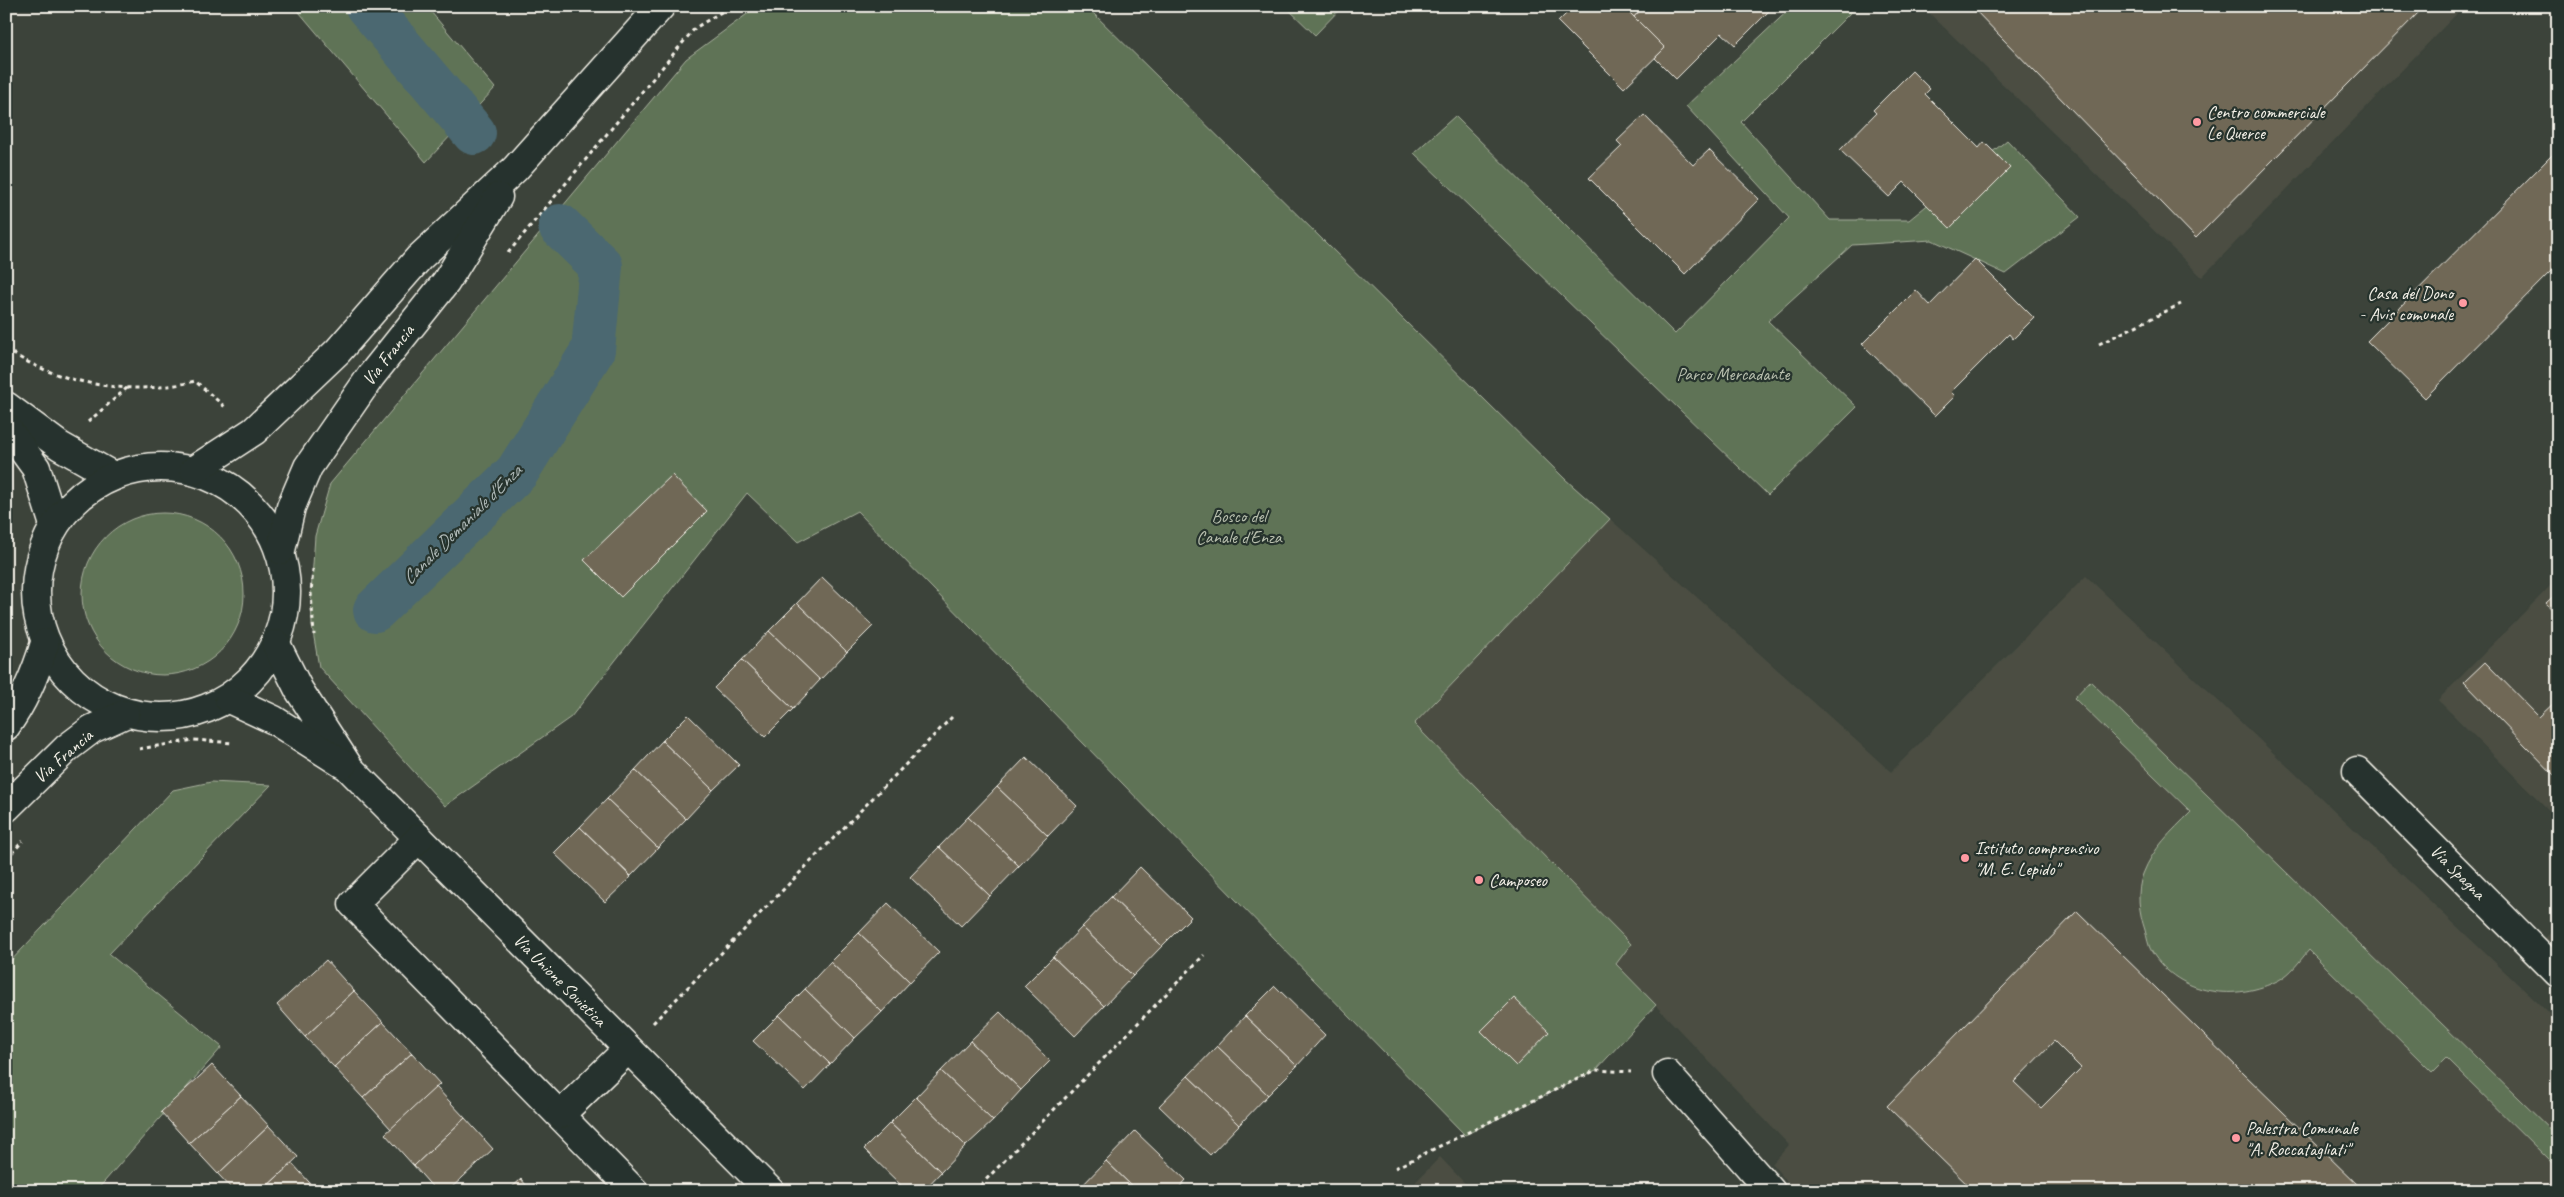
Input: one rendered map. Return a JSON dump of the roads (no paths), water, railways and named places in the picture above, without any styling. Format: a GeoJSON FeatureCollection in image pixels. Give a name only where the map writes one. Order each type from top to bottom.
{"type":"FeatureCollection","features":[{"type":"Feature","properties":{"kind":"street","name":"Via Francia"},"geometry":{"type":"LineString","coordinates":[[194,470],[254,430],[338,351],[418,258],[515,169],[661,6]]}},
{"type":"Feature","properties":{"kind":"street","name":"Via Francia"},"geometry":{"type":"LineString","coordinates":[[281,550],[291,507],[308,467],[371,376],[446,282],[515,169]]}},
{"type":"Feature","properties":{"kind":"street"},"geometry":{"type":"LineString","coordinates":[[6,406],[60,446],[112,476]]}},
{"type":"Feature","properties":{"kind":"street"},"geometry":{"type":"LineString","coordinates":[[6,427],[36,468],[54,525]]}},
{"type":"Feature","properties":{"kind":"street","name":"Via Francia"},"geometry":{"type":"LineString","coordinates":[[153,466],[194,470],[232,486],[261,514],[281,550],[287,581],[286,613],[276,644],[257,674],[229,699],[196,713],[161,719],[125,714],[92,698],[65,674],[45,643],[36,603],[39,563],[54,525],[80,496],[112,476],[153,466]]}},
{"type":"Feature","properties":{"kind":"street"},"geometry":{"type":"LineString","coordinates":[[6,726],[18,709],[34,677],[45,643]]}},
{"type":"Feature","properties":{"kind":"street","name":"Via Unione Sovietica"},"geometry":{"type":"LineString","coordinates":[[276,644],[299,690],[350,769],[770,1191]]}},
{"type":"Feature","properties":{"kind":"street","name":"Via Unione Sovietica"},"geometry":{"type":"LineString","coordinates":[[229,699],[274,720],[350,769]]}},
{"type":"Feature","properties":{"kind":"street","name":"Via Francia"},"geometry":{"type":"LineString","coordinates":[[6,808],[66,748],[92,729],[125,714]]}},
{"type":"Feature","properties":{"kind":"street","name":"Via Spagna"},"geometry":{"type":"LineString","coordinates":[[2358,771],[2558,973]]}},
{"type":"Feature","properties":{"kind":"street"},"geometry":{"type":"LineString","coordinates":[[419,838],[353,904],[561,1114],[634,1191]]}},
{"type":"Feature","properties":{"kind":"street"},"geometry":{"type":"LineString","coordinates":[[561,1114],[628,1049]]}},
{"type":"Feature","properties":{"kind":"street"},"geometry":{"type":"LineString","coordinates":[[1667,1074],[1771,1191]]}},
{"type":"Feature","properties":{"kind":"waterway","name":"Canale Demaniale d'Enza"},"geometry":{"type":"LineString","coordinates":[[367,6],[474,133]]}},
{"type":"Feature","properties":{"kind":"waterway","name":"Canale Demaniale d'Enza"},"geometry":{"type":"LineString","coordinates":[[375,610],[517,472],[593,350],[601,266],[560,226]]}},
{"type":"Feature","properties":{"kind":"place","name":"Centro commerciale Le Querce"},"geometry":{"type":"Point","coordinates":[2197,122]}},
{"type":"Feature","properties":{"kind":"place","name":"Casa del Dono - Avis comunale"},"geometry":{"type":"Point","coordinates":[2463,303]}},
{"type":"Feature","properties":{"kind":"place","name":"Istituto comprensivo \"M. E. Lepido\""},"geometry":{"type":"Point","coordinates":[1965,858]}},
{"type":"Feature","properties":{"kind":"place","name":"Camposeo"},"geometry":{"type":"Point","coordinates":[1479,880]}},
{"type":"Feature","properties":{"kind":"place","name":"Palestra Comunale \"A. Roccatagliati\""},"geometry":{"type":"Point","coordinates":[2236,1138]}},
{"type":"Feature","properties":{"kind":"park label","name":"Parco Mercadante"},"geometry":{"type":"Point","coordinates":[1733,374]}},
{"type":"Feature","properties":{"kind":"park label","name":"Bosco del Canale d'Enza"},"geometry":{"type":"Point","coordinates":[1239,526]}}]}
